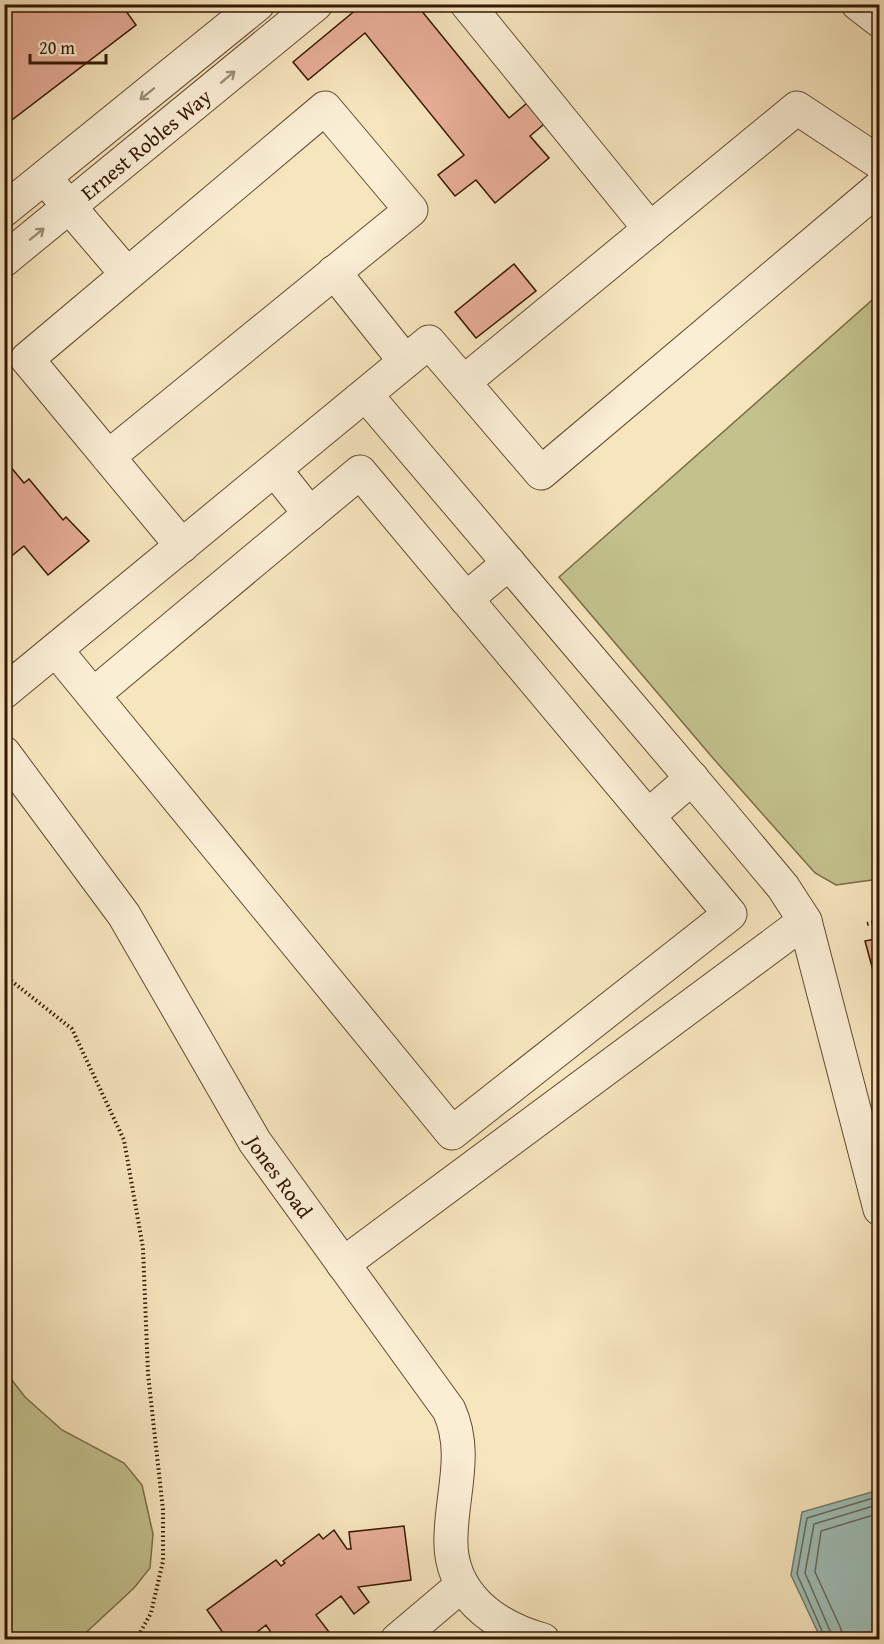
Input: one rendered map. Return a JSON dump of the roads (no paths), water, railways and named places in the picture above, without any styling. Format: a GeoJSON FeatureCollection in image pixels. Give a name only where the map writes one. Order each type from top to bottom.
{"type":"FeatureCollection","features":[{"type":"Feature","properties":{"kind":"street","name":"Ernest Robles Way"},"geometry":{"type":"LineString","coordinates":[[4,210],[258,4]]}},
{"type":"Feature","properties":{"kind":"street","name":"Ernest Robles Way"},"geometry":{"type":"LineString","coordinates":[[4,260],[316,4]]}},
{"type":"Feature","properties":{"kind":"street"},"geometry":{"type":"LineString","coordinates":[[467,4],[650,229]]}},
{"type":"Feature","properties":{"kind":"street"},"geometry":{"type":"LineString","coordinates":[[858,4],[879,21]]}},
{"type":"Feature","properties":{"kind":"street"},"geometry":{"type":"LineString","coordinates":[[108,457],[411,210],[324,108],[27,358],[108,457],[182,546]]}},
{"type":"Feature","properties":{"kind":"street"},"geometry":{"type":"LineString","coordinates":[[464,382],[797,108],[879,163]]}},
{"type":"Feature","properties":{"kind":"street"},"geometry":{"type":"LineString","coordinates":[[45,177],[126,273]]}},
{"type":"Feature","properties":{"kind":"street"},"geometry":{"type":"LineString","coordinates":[[4,692],[429,342],[541,473],[879,186]]}},
{"type":"Feature","properties":{"kind":"street"},"geometry":{"type":"LineString","coordinates":[[334,272],[405,361]]}},
{"type":"Feature","properties":{"kind":"street"},"geometry":{"type":"LineString","coordinates":[[366,395],[783,887],[805,921],[879,1209]]}},
{"type":"Feature","properties":{"kind":"street"},"geometry":{"type":"LineString","coordinates":[[275,470],[310,513]]}},
{"type":"Feature","properties":{"kind":"street"},"geometry":{"type":"LineString","coordinates":[[93,695],[360,472],[730,914],[452,1132]]}},
{"type":"Feature","properties":{"kind":"street"},"geometry":{"type":"LineString","coordinates":[[466,599],[508,563]]}},
{"type":"Feature","properties":{"kind":"street"},"geometry":{"type":"LineString","coordinates":[[56,650],[477,1164]]}},
{"type":"Feature","properties":{"kind":"street","name":"Jones Road"},"geometry":{"type":"LineString","coordinates":[[4,753],[124,915],[255,1142],[449,1410],[457,1428],[460,1455],[450,1537],[452,1562],[462,1585],[492,1627],[543,1640]]}},
{"type":"Feature","properties":{"kind":"street"},"geometry":{"type":"LineString","coordinates":[[648,816],[692,778]]}},
{"type":"Feature","properties":{"kind":"street"},"geometry":{"type":"LineString","coordinates":[[343,1264],[805,921]]}},
{"type":"Feature","properties":{"kind":"street"},"geometry":{"type":"LineString","coordinates":[[618,1002],[648,1037]]}},
{"type":"Feature","properties":{"kind":"street"},"geometry":{"type":"LineString","coordinates":[[397,1640],[462,1585]]}},
{"type":"Feature","properties":{"kind":"water"},"geometry":{"type":"Polygon","coordinates":[[[879,1490],[879,1639],[821,1639],[791,1575],[802,1512],[879,1490]]]}}]}
